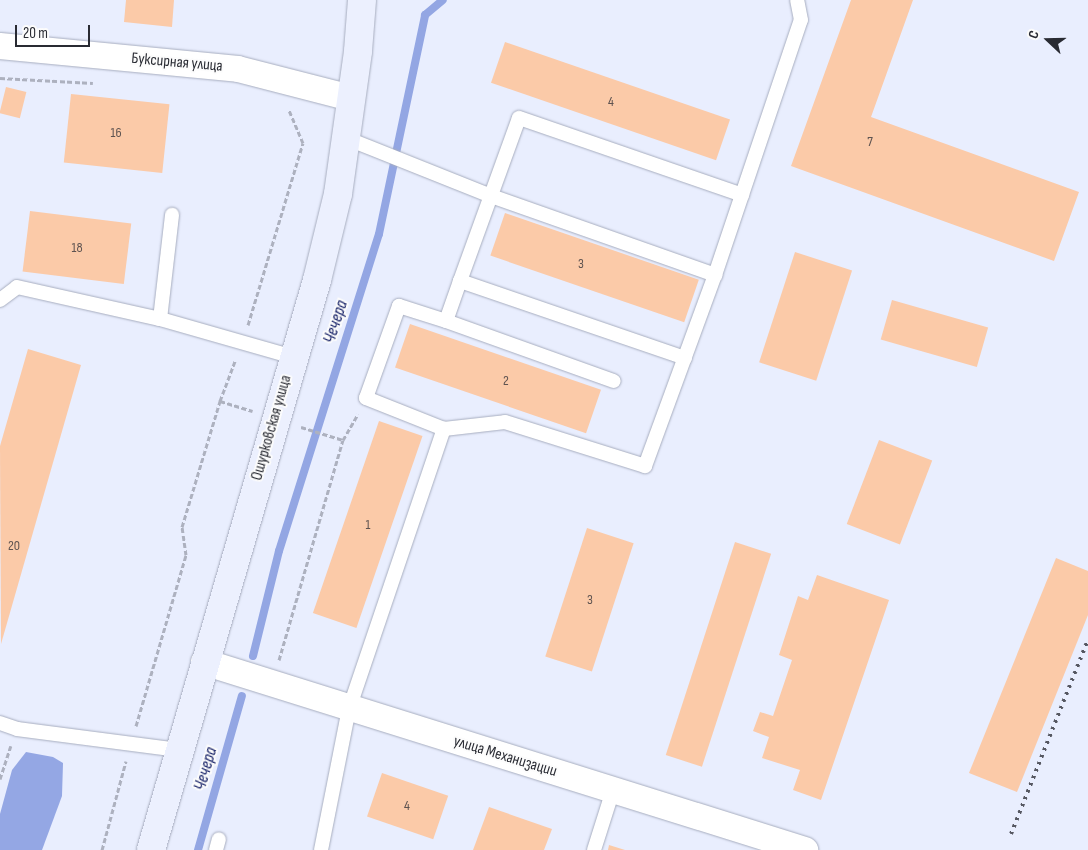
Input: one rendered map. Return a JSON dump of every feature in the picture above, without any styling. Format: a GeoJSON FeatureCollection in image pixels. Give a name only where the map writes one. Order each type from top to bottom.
{"type":"FeatureCollection","features":[{"type":"Feature","properties":{"kind":"street","name":"Ошурковская улица"},"geometry":{"type":"LineString","coordinates":[[151,850],[338,194],[362,0]]}},
{"type":"Feature","properties":{"kind":"street","name":"Буксирная улица"},"geometry":{"type":"LineString","coordinates":[[0,46],[238,69],[351,98]]}},
{"type":"Feature","properties":{"kind":"street","name":"улица Механизации"},"geometry":{"type":"LineString","coordinates":[[204,662],[349,709],[805,850]]}},
{"type":"Feature","properties":{"kind":"lane"},"geometry":{"type":"LineString","coordinates":[[614,381],[399,306],[366,398],[444,429],[505,422],[645,466],[715,275],[801,20],[797,0]]}},
{"type":"Feature","properties":{"kind":"lane"},"geometry":{"type":"LineString","coordinates":[[446,321],[519,118],[742,195]]}},
{"type":"Feature","properties":{"kind":"lane"},"geometry":{"type":"LineString","coordinates":[[346,138],[491,196],[715,275]]}},
{"type":"Feature","properties":{"kind":"lane"},"geometry":{"type":"LineString","coordinates":[[160,319],[172,215]]}},
{"type":"Feature","properties":{"kind":"lane"},"geometry":{"type":"LineString","coordinates":[[460,281],[685,358]]}},
{"type":"Feature","properties":{"kind":"lane"},"geometry":{"type":"LineString","coordinates":[[0,300],[17,287],[160,319],[293,357]]}},
{"type":"Feature","properties":{"kind":"lane"},"geometry":{"type":"LineString","coordinates":[[321,850],[349,709],[444,429]]}},
{"type":"Feature","properties":{"kind":"lane"},"geometry":{"type":"LineString","coordinates":[[0,723],[17,728],[179,750]]}},
{"type":"Feature","properties":{"kind":"lane"},"geometry":{"type":"LineString","coordinates":[[594,850],[613,790]]}},
{"type":"Feature","properties":{"kind":"path"},"geometry":{"type":"LineString","coordinates":[[0,78],[96,83]]}},
{"type":"Feature","properties":{"kind":"path"},"geometry":{"type":"LineString","coordinates":[[102,850],[131,742],[186,555],[182,527],[220,401],[242,343],[303,143],[290,110],[282,107]]}},
{"type":"Feature","properties":{"kind":"path"},"geometry":{"type":"LineString","coordinates":[[272,684],[343,440],[366,398]]}},
{"type":"Feature","properties":{"kind":"path"},"geometry":{"type":"LineString","coordinates":[[308,429],[343,440]]}},
{"type":"Feature","properties":{"kind":"path"},"geometry":{"type":"LineString","coordinates":[[0,779],[17,728]]}},
{"type":"Feature","properties":{"kind":"shaded area"},"geometry":{"type":"Polygon","coordinates":[[[26,752],[53,757],[63,763],[62,796],[42,850],[0,850],[0,814],[12,770],[26,752]]]}},
{"type":"Feature","properties":{"kind":"building"},"geometry":{"type":"Polygon","coordinates":[[[126,0],[174,0],[172,27],[124,22],[126,0]]]}},
{"type":"Feature","properties":{"kind":"building"},"geometry":{"type":"Polygon","coordinates":[[[851,0],[913,0],[871,117],[1079,192],[1054,261],[791,166],[851,0]]]}},
{"type":"Feature","properties":{"kind":"building"},"geometry":{"type":"Polygon","coordinates":[[[505,42],[730,119],[716,160],[491,83],[505,42]]]}},
{"type":"Feature","properties":{"kind":"building"},"geometry":{"type":"Polygon","coordinates":[[[6,87],[26,92],[20,118],[0,113],[6,87]]]}},
{"type":"Feature","properties":{"kind":"building"},"geometry":{"type":"Polygon","coordinates":[[[71,94],[169,104],[162,173],[64,163],[71,94]]]}},
{"type":"Feature","properties":{"kind":"building"},"geometry":{"type":"Polygon","coordinates":[[[30,211],[131,223],[124,284],[23,272],[30,211]]]}},
{"type":"Feature","properties":{"kind":"building"},"geometry":{"type":"Polygon","coordinates":[[[505,213],[699,280],[684,322],[490,256],[505,213]]]}},
{"type":"Feature","properties":{"kind":"building"},"geometry":{"type":"Polygon","coordinates":[[[795,252],[852,271],[816,381],[759,362],[795,252]]]}},
{"type":"Feature","properties":{"kind":"building"},"geometry":{"type":"Polygon","coordinates":[[[892,300],[988,328],[977,367],[881,339],[892,300]]]}},
{"type":"Feature","properties":{"kind":"building"},"geometry":{"type":"Polygon","coordinates":[[[410,324],[601,390],[586,433],[395,367],[410,324]]]}},
{"type":"Feature","properties":{"kind":"building"},"geometry":{"type":"Polygon","coordinates":[[[28,349],[81,365],[1,644],[0,446],[28,349]]]}},
{"type":"Feature","properties":{"kind":"building"},"geometry":{"type":"Polygon","coordinates":[[[379,421],[422,436],[356,628],[313,613],[379,421]]]}},
{"type":"Feature","properties":{"kind":"building"},"geometry":{"type":"Polygon","coordinates":[[[879,440],[932,460],[900,544],[847,524],[879,440]]]}},
{"type":"Feature","properties":{"kind":"building"},"geometry":{"type":"Polygon","coordinates":[[[587,528],[634,543],[592,672],[545,656],[587,528]]]}},
{"type":"Feature","properties":{"kind":"building"},"geometry":{"type":"Polygon","coordinates":[[[735,542],[771,554],[702,767],[666,755],[735,542]]]}},
{"type":"Feature","properties":{"kind":"building"},"geometry":{"type":"Polygon","coordinates":[[[1056,558],[1088,571],[1088,615],[1017,792],[969,773],[1056,558]]]}},
{"type":"Feature","properties":{"kind":"building"},"geometry":{"type":"Polygon","coordinates":[[[817,575],[889,600],[821,800],[793,790],[800,770],[762,758],[769,737],[753,731],[760,712],[773,716],[792,660],[779,655],[798,596],[808,600],[817,575]]]}},
{"type":"Feature","properties":{"kind":"building"},"geometry":{"type":"Polygon","coordinates":[[[382,773],[448,796],[433,839],[367,816],[382,773]]]}},
{"type":"Feature","properties":{"kind":"building"},"geometry":{"type":"Polygon","coordinates":[[[489,807],[552,829],[544,850],[473,850],[489,807]]]}},
{"type":"Feature","properties":{"kind":"building"},"geometry":{"type":"Polygon","coordinates":[[[609,845],[625,850],[608,850],[609,845]]]}},
{"type":"Feature","properties":{"kind":"waterway","name":"Чечера"},"geometry":{"type":"LineString","coordinates":[[253,656],[279,551],[379,234],[425,15],[443,0]]}},
{"type":"Feature","properties":{"kind":"waterway","name":"Чечера"},"geometry":{"type":"LineString","coordinates":[[198,850],[242,696]]}},
{"type":"Feature","properties":{"kind":"railway"},"geometry":{"type":"LineString","coordinates":[[1011,834],[1088,640]]}}]}
